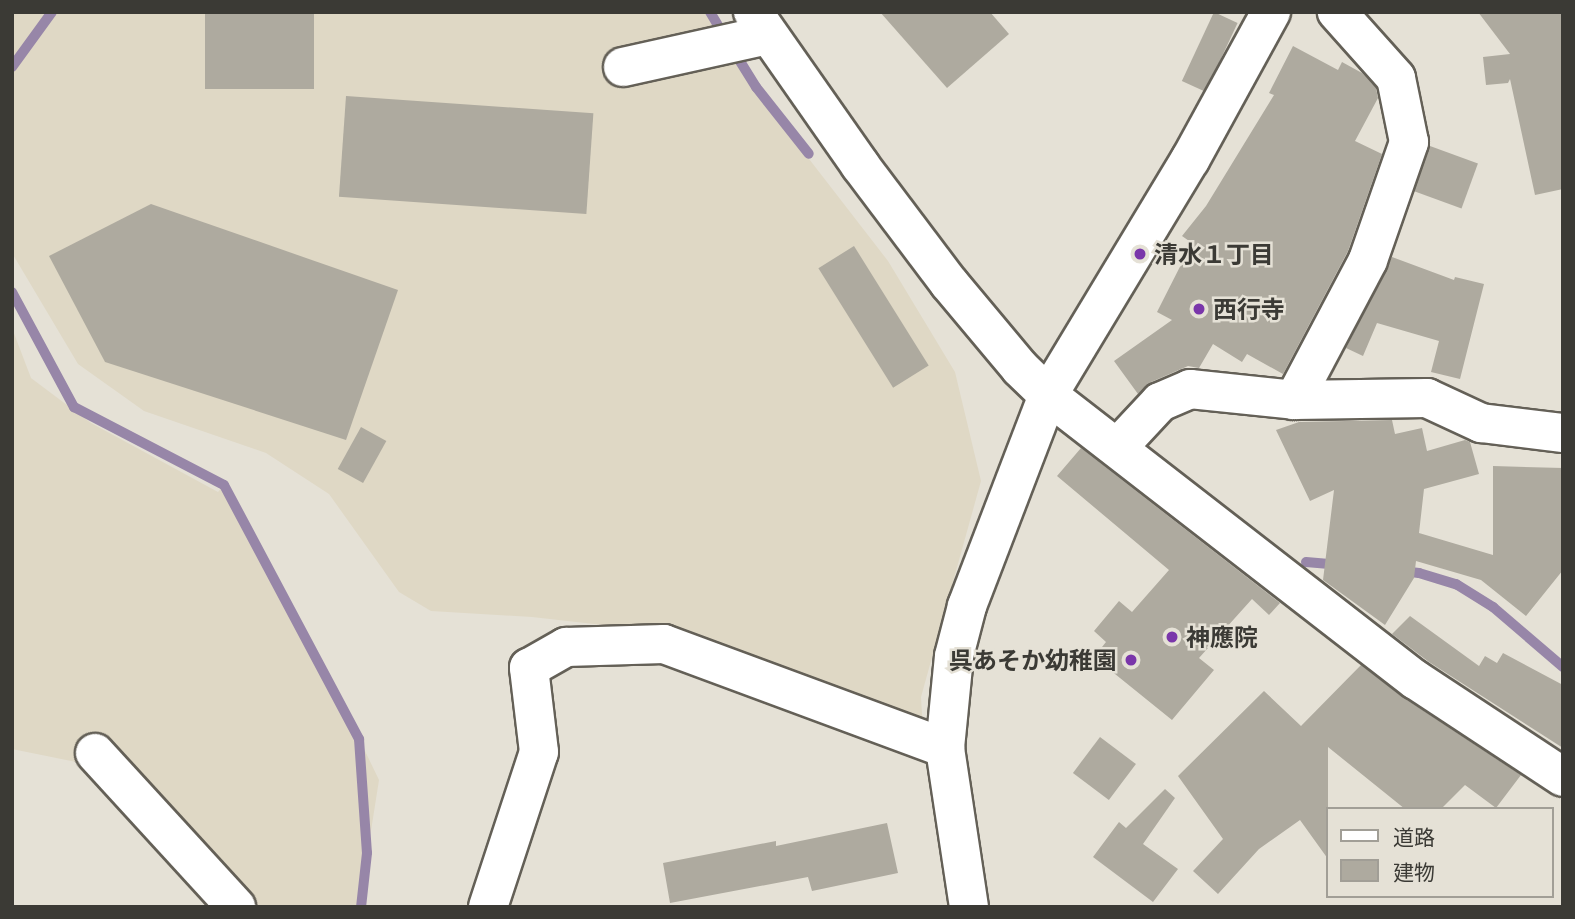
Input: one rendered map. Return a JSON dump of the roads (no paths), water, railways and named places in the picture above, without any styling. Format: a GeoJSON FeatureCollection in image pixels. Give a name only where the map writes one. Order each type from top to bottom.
{"type":"FeatureCollection","features":[{"type":"Feature","properties":{"kind":"street"},"geometry":{"type":"LineString","coordinates":[[969,907],[946,748],[954,656],[967,606],[1048,395],[1190,160],[1271,12]]}},
{"type":"Feature","properties":{"kind":"street"},"geometry":{"type":"LineString","coordinates":[[1294,400],[1368,260],[1409,142],[1396,78],[1337,12]]}},
{"type":"Feature","properties":{"kind":"street"},"geometry":{"type":"LineString","coordinates":[[623,67],[760,24],[949,283],[1020,368],[1048,395],[1119,446],[1416,680],[1563,777]]}},
{"type":"Feature","properties":{"kind":"street"},"geometry":{"type":"LineString","coordinates":[[1119,446],[1160,402],[1190,388],[1294,400],[1427,398],[1480,423],[1563,433]]}},
{"type":"Feature","properties":{"kind":"street"},"geometry":{"type":"LineString","coordinates":[[488,907],[539,752],[529,667],[566,647],[664,644],[946,748]]}},
{"type":"Feature","properties":{"kind":"street"},"geometry":{"type":"LineString","coordinates":[[95,753],[236,907]]}},
{"type":"Feature","properties":{"kind":"waterway"},"geometry":{"type":"LineString","coordinates":[[12,67],[52,12]]}},
{"type":"Feature","properties":{"kind":"waterway"},"geometry":{"type":"LineString","coordinates":[[710,12],[725,37]]}},
{"type":"Feature","properties":{"kind":"waterway"},"geometry":{"type":"LineString","coordinates":[[733,50],[756,87],[809,154]]}},
{"type":"Feature","properties":{"kind":"waterway"},"geometry":{"type":"LineString","coordinates":[[12,292],[74,407],[224,485],[359,739],[367,853],[361,907]]}},
{"type":"Feature","properties":{"kind":"waterway"},"geometry":{"type":"LineString","coordinates":[[1306,562],[1338,565]]}},
{"type":"Feature","properties":{"kind":"waterway"},"geometry":{"type":"LineString","coordinates":[[1402,571],[1456,584],[1493,607],[1563,667]]}},
{"type":"Feature","properties":{"kind":"place","name":"清水１丁目"},"geometry":{"type":"Point","coordinates":[1140,254]}},
{"type":"Feature","properties":{"kind":"place","name":"西行寺"},"geometry":{"type":"Point","coordinates":[1199,309]}},
{"type":"Feature","properties":{"kind":"place","name":"神應院"},"geometry":{"type":"Point","coordinates":[1172,637]}},
{"type":"Feature","properties":{"kind":"place","name":"呉あそか幼稚園"},"geometry":{"type":"Point","coordinates":[1131,660]}}]}
